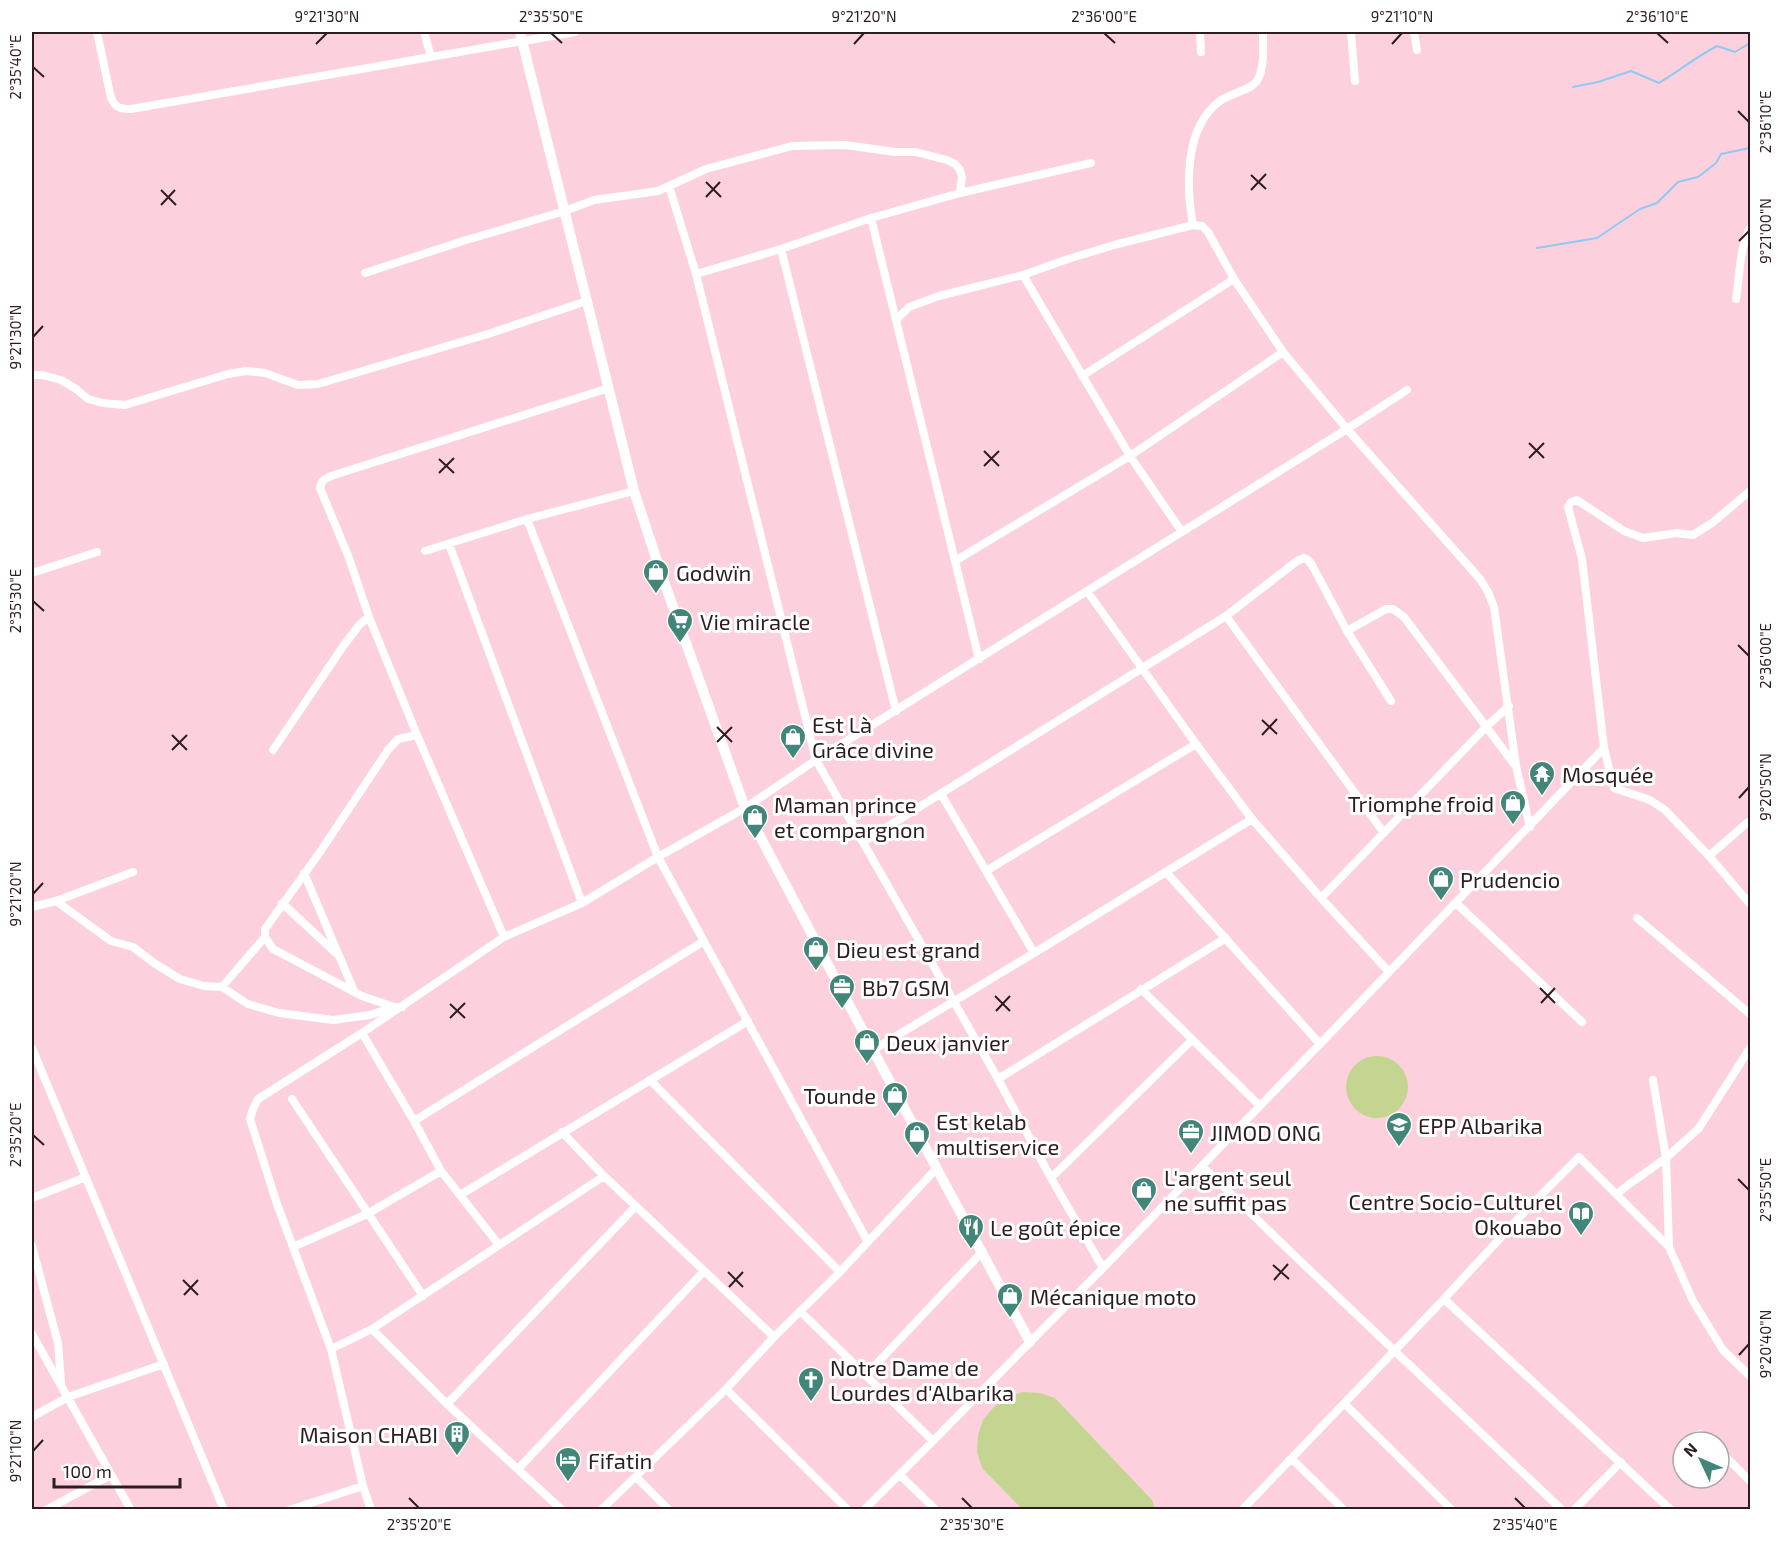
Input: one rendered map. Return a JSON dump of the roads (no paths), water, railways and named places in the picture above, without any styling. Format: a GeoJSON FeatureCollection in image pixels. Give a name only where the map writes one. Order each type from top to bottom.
{"type":"FeatureCollection","features":[{"type":"Feature","properties":{"kind":"street"},"geometry":{"type":"LineString","coordinates":[[97,32],[111,98],[114,105],[120,109],[430,57],[521,36],[575,32]]}},
{"type":"Feature","properties":{"kind":"street"},"geometry":{"type":"LineString","coordinates":[[424,32],[430,57]]}},
{"type":"Feature","properties":{"kind":"street"},"geometry":{"type":"LineString","coordinates":[[1200,32],[1201,52]]}},
{"type":"Feature","properties":{"kind":"street"},"geometry":{"type":"LineString","coordinates":[[1193,225],[1188,201],[1188,186],[1191,154],[1195,140],[1203,122],[1216,104],[1227,96],[1252,86],[1257,81],[1262,63],[1263,32]]}},
{"type":"Feature","properties":{"kind":"street"},"geometry":{"type":"LineString","coordinates":[[1351,32],[1355,81]]}},
{"type":"Feature","properties":{"kind":"street"},"geometry":{"type":"LineString","coordinates":[[1414,32],[1417,50]]}},
{"type":"Feature","properties":{"kind":"street"},"geometry":{"type":"LineString","coordinates":[[521,36],[634,491],[745,808],[1030,1342]]}},
{"type":"Feature","properties":{"kind":"street"},"geometry":{"type":"LineString","coordinates":[[365,273],[594,200],[658,190],[706,169],[760,153],[792,147],[845,145],[895,152],[916,152],[947,160],[960,170],[962,177],[960,193]]}},
{"type":"Feature","properties":{"kind":"street"},"geometry":{"type":"LineString","coordinates":[[696,274],[960,193],[1091,163]]}},
{"type":"Feature","properties":{"kind":"street"},"geometry":{"type":"LineString","coordinates":[[669,186],[696,274],[816,760],[1103,1268]]}},
{"type":"Feature","properties":{"kind":"street"},"geometry":{"type":"LineString","coordinates":[[871,219],[979,659]]}},
{"type":"Feature","properties":{"kind":"street"},"geometry":{"type":"LineString","coordinates":[[896,320],[909,307],[939,296],[1023,275],[1068,258],[1193,225],[1202,226],[1208,232],[1234,279],[1283,352],[1347,429],[1480,579],[1488,592],[1494,608],[1516,765],[1530,826]]}},
{"type":"Feature","properties":{"kind":"street"},"geometry":{"type":"LineString","coordinates":[[1736,299],[1740,262],[1750,228]]}},
{"type":"Feature","properties":{"kind":"street"},"geometry":{"type":"LineString","coordinates":[[781,249],[896,711]]}},
{"type":"Feature","properties":{"kind":"street"},"geometry":{"type":"LineString","coordinates":[[1023,275],[1130,456],[1182,532]]}},
{"type":"Feature","properties":{"kind":"street"},"geometry":{"type":"LineString","coordinates":[[1082,376],[1234,279]]}},
{"type":"Feature","properties":{"kind":"street"},"geometry":{"type":"LineString","coordinates":[[32,375],[61,380],[76,388],[88,399],[125,405],[228,374],[246,371],[265,373],[298,386],[318,384],[488,334],[587,301]]}},
{"type":"Feature","properties":{"kind":"street"},"geometry":{"type":"LineString","coordinates":[[956,561],[1130,456],[1283,352]]}},
{"type":"Feature","properties":{"kind":"street"},"geometry":{"type":"LineString","coordinates":[[504,937],[369,617],[349,558],[320,488],[321,482],[334,475],[609,388]]}},
{"type":"Feature","properties":{"kind":"street"},"geometry":{"type":"LineString","coordinates":[[371,1509],[363,1486],[331,1349],[277,1204],[250,1119],[252,1109],[258,1099],[362,1033],[504,937],[582,903],[745,808],[816,760],[1407,390]]}},
{"type":"Feature","properties":{"kind":"street"},"geometry":{"type":"LineString","coordinates":[[425,551],[527,519],[634,491]]}},
{"type":"Feature","properties":{"kind":"street"},"geometry":{"type":"LineString","coordinates":[[1750,491],[1712,523],[1693,535],[1677,533],[1642,538],[1624,531],[1577,500],[1571,502],[1568,507],[1582,559],[1604,748],[1614,788],[1658,805],[1708,856],[1750,904]]}},
{"type":"Feature","properties":{"kind":"street"},"geometry":{"type":"LineString","coordinates":[[527,519],[658,857],[868,1242]]}},
{"type":"Feature","properties":{"kind":"street"},"geometry":{"type":"LineString","coordinates":[[449,544],[582,903]]}},
{"type":"Feature","properties":{"kind":"street"},"geometry":{"type":"LineString","coordinates":[[32,573],[97,552]]}},
{"type":"Feature","properties":{"kind":"street"},"geometry":{"type":"LineString","coordinates":[[863,842],[1226,616],[1304,558],[1312,565],[1347,631],[1391,701]]}},
{"type":"Feature","properties":{"kind":"street"},"geometry":{"type":"LineString","coordinates":[[1087,591],[1251,819],[1389,972]]}},
{"type":"Feature","properties":{"kind":"street"},"geometry":{"type":"LineString","coordinates":[[1347,631],[1386,609],[1393,609],[1404,617],[1516,765]]}},
{"type":"Feature","properties":{"kind":"street"},"geometry":{"type":"LineString","coordinates":[[1226,616],[1384,832]]}},
{"type":"Feature","properties":{"kind":"street"},"geometry":{"type":"LineString","coordinates":[[273,750],[344,645],[360,624],[369,617]]}},
{"type":"Feature","properties":{"kind":"street"},"geometry":{"type":"LineString","coordinates":[[1321,898],[1509,706]]}},
{"type":"Feature","properties":{"kind":"street"},"geometry":{"type":"LineString","coordinates":[[398,1007],[362,996],[273,948],[265,937],[265,929],[388,750],[398,739],[417,735]]}},
{"type":"Feature","properties":{"kind":"street"},"geometry":{"type":"LineString","coordinates":[[986,872],[1196,744]]}},
{"type":"Feature","properties":{"kind":"street"},"geometry":{"type":"LineString","coordinates":[[864,1509],[1103,1268],[1604,748]]}},
{"type":"Feature","properties":{"kind":"street"},"geometry":{"type":"LineString","coordinates":[[941,794],[1034,953]]}},
{"type":"Feature","properties":{"kind":"street"},"geometry":{"type":"LineString","coordinates":[[873,1050],[1251,819]]}},
{"type":"Feature","properties":{"kind":"street"},"geometry":{"type":"LineString","coordinates":[[1708,856],[1748,822]]}},
{"type":"Feature","properties":{"kind":"street"},"geometry":{"type":"LineString","coordinates":[[32,908],[133,872]]}},
{"type":"Feature","properties":{"kind":"street"},"geometry":{"type":"LineString","coordinates":[[1166,872],[1320,1044]]}},
{"type":"Feature","properties":{"kind":"street"},"geometry":{"type":"LineString","coordinates":[[304,873],[354,991]]}},
{"type":"Feature","properties":{"kind":"street"},"geometry":{"type":"LineString","coordinates":[[56,901],[111,941],[133,947],[180,979],[204,986],[222,987],[248,1004],[279,1013],[333,1020],[370,1015],[398,1007]]}},
{"type":"Feature","properties":{"kind":"street"},"geometry":{"type":"LineString","coordinates":[[282,903],[339,956]]}},
{"type":"Feature","properties":{"kind":"street"},"geometry":{"type":"LineString","coordinates":[[1456,903],[1582,1023]]}},
{"type":"Feature","properties":{"kind":"street"},"geometry":{"type":"LineString","coordinates":[[1637,918],[1750,1014]]}},
{"type":"Feature","properties":{"kind":"street"},"geometry":{"type":"LineString","coordinates":[[222,987],[265,937]]}},
{"type":"Feature","properties":{"kind":"street"},"geometry":{"type":"LineString","coordinates":[[998,1079],[1226,938]]}},
{"type":"Feature","properties":{"kind":"street"},"geometry":{"type":"LineString","coordinates":[[414,1121],[704,941]]}},
{"type":"Feature","properties":{"kind":"street"},"geometry":{"type":"LineString","coordinates":[[1141,989],[1260,1106]]}},
{"type":"Feature","properties":{"kind":"street"},"geometry":{"type":"LineString","coordinates":[[362,996],[375,1024]]}},
{"type":"Feature","properties":{"kind":"street"},"geometry":{"type":"LineString","coordinates":[[459,1195],[748,1021]]}},
{"type":"Feature","properties":{"kind":"street"},"geometry":{"type":"LineString","coordinates":[[362,1033],[441,1171],[499,1245]]}},
{"type":"Feature","properties":{"kind":"street"},"geometry":{"type":"LineString","coordinates":[[1051,1179],[1192,1040]]}},
{"type":"Feature","properties":{"kind":"street"},"geometry":{"type":"LineString","coordinates":[[32,1048],[224,1509]]}},
{"type":"Feature","properties":{"kind":"street"},"geometry":{"type":"LineString","coordinates":[[1617,1194],[1666,1158],[1699,1128],[1750,1048]]}},
{"type":"Feature","properties":{"kind":"street"},"geometry":{"type":"LineString","coordinates":[[650,1080],[840,1272]]}},
{"type":"Feature","properties":{"kind":"street"},"geometry":{"type":"LineString","coordinates":[[1653,1080],[1666,1158],[1669,1247],[1692,1301],[1723,1350],[1750,1376]]}},
{"type":"Feature","properties":{"kind":"street"},"geometry":{"type":"LineString","coordinates":[[292,1099],[423,1296]]}},
{"type":"Feature","properties":{"kind":"street"},"geometry":{"type":"LineString","coordinates":[[562,1132],[604,1176],[774,1337]]}},
{"type":"Feature","properties":{"kind":"street"},"geometry":{"type":"LineString","coordinates":[[1242,1509],[1579,1157],[1669,1247]]}},
{"type":"Feature","properties":{"kind":"street"},"geometry":{"type":"LineString","coordinates":[[1202,1166],[1562,1509]]}},
{"type":"Feature","properties":{"kind":"street"},"geometry":{"type":"LineString","coordinates":[[601,1509],[726,1389],[774,1337],[840,1272],[936,1168]]}},
{"type":"Feature","properties":{"kind":"street"},"geometry":{"type":"LineString","coordinates":[[293,1247],[368,1214],[441,1171]]}},
{"type":"Feature","properties":{"kind":"street"},"geometry":{"type":"LineString","coordinates":[[331,1349],[372,1329],[604,1176]]}},
{"type":"Feature","properties":{"kind":"street"},"geometry":{"type":"LineString","coordinates":[[32,1198],[86,1177]]}},
{"type":"Feature","properties":{"kind":"street"},"geometry":{"type":"LineString","coordinates":[[447,1404],[636,1206]]}},
{"type":"Feature","properties":{"kind":"street"},"geometry":{"type":"LineString","coordinates":[[32,1246],[58,1343],[62,1386]]}},
{"type":"Feature","properties":{"kind":"street"},"geometry":{"type":"LineString","coordinates":[[866,1375],[981,1253]]}},
{"type":"Feature","properties":{"kind":"street"},"geometry":{"type":"LineString","coordinates":[[519,1468],[704,1271]]}},
{"type":"Feature","properties":{"kind":"street"},"geometry":{"type":"LineString","coordinates":[[1444,1299],[1671,1509]]}},
{"type":"Feature","properties":{"kind":"street"},"geometry":{"type":"LineString","coordinates":[[800,1311],[933,1441]]}},
{"type":"Feature","properties":{"kind":"street"},"geometry":{"type":"LineString","coordinates":[[372,1329],[447,1404],[562,1509]]}},
{"type":"Feature","properties":{"kind":"street"},"geometry":{"type":"LineString","coordinates":[[32,1334],[131,1509]]}},
{"type":"Feature","properties":{"kind":"street"},"geometry":{"type":"LineString","coordinates":[[32,1417],[68,1397],[164,1364]]}},
{"type":"Feature","properties":{"kind":"street"},"geometry":{"type":"LineString","coordinates":[[726,1389],[848,1509]]}},
{"type":"Feature","properties":{"kind":"street"},"geometry":{"type":"LineString","coordinates":[[1345,1404],[1452,1509]]}},
{"type":"Feature","properties":{"kind":"street"},"geometry":{"type":"LineString","coordinates":[[1292,1459],[1344,1509]]}},
{"type":"Feature","properties":{"kind":"street"},"geometry":{"type":"LineString","coordinates":[[1574,1509],[1622,1462]]}},
{"type":"Feature","properties":{"kind":"street"},"geometry":{"type":"LineString","coordinates":[[1731,1462],[1750,1481]]}},
{"type":"Feature","properties":{"kind":"street"},"geometry":{"type":"LineString","coordinates":[[46,1509],[111,1475]]}},
{"type":"Feature","properties":{"kind":"street"},"geometry":{"type":"LineString","coordinates":[[900,1475],[936,1509]]}},
{"type":"Feature","properties":{"kind":"street"},"geometry":{"type":"LineString","coordinates":[[636,1477],[669,1509]]}},
{"type":"Feature","properties":{"kind":"street"},"geometry":{"type":"LineString","coordinates":[[289,1509],[363,1486]]}},
{"type":"Feature","properties":{"kind":"waterway"},"geometry":{"type":"LineString","coordinates":[[1573,87],[1598,82],[1631,71],[1659,83],[1717,46],[1735,52],[1750,43]]}},
{"type":"Feature","properties":{"kind":"waterway"},"geometry":{"type":"LineString","coordinates":[[1537,248],[1597,238],[1640,209],[1657,203],[1678,182],[1698,177],[1716,163],[1721,154],[1750,148]]}},
{"type":"Feature","properties":{"kind":"place","name":"Godwïn"},"geometry":{"type":"Point","coordinates":[656,595]}},
{"type":"Feature","properties":{"kind":"place","name":"Vie miracle"},"geometry":{"type":"Point","coordinates":[680,644]}},
{"type":"Feature","properties":{"kind":"place","name":"Est Là Grâce divine"},"geometry":{"type":"Point","coordinates":[793,760]}},
{"type":"Feature","properties":{"kind":"place","name":"Mosquée"},"geometry":{"type":"Point","coordinates":[1542,797]}},
{"type":"Feature","properties":{"kind":"place","name":"Triomphe froid"},"geometry":{"type":"Point","coordinates":[1513,826]}},
{"type":"Feature","properties":{"kind":"place","name":"Maman prince et compargnon"},"geometry":{"type":"Point","coordinates":[755,840]}},
{"type":"Feature","properties":{"kind":"place","name":"Prudencio"},"geometry":{"type":"Point","coordinates":[1441,902]}},
{"type":"Feature","properties":{"kind":"place","name":"Dieu est grand"},"geometry":{"type":"Point","coordinates":[816,972]}},
{"type":"Feature","properties":{"kind":"place","name":"Bb7 GSM"},"geometry":{"type":"Point","coordinates":[842,1010]}},
{"type":"Feature","properties":{"kind":"place","name":"Deux janvier"},"geometry":{"type":"Point","coordinates":[867,1065]}},
{"type":"Feature","properties":{"kind":"place","name":"Tounde"},"geometry":{"type":"Point","coordinates":[895,1118]}},
{"type":"Feature","properties":{"kind":"place","name":"EPP Albarika"},"geometry":{"type":"Point","coordinates":[1399,1148]}},
{"type":"Feature","properties":{"kind":"place","name":"JIMOD ONG"},"geometry":{"type":"Point","coordinates":[1191,1155]}},
{"type":"Feature","properties":{"kind":"place","name":"Est kelab multiservice"},"geometry":{"type":"Point","coordinates":[917,1157]}},
{"type":"Feature","properties":{"kind":"place","name":"L'argent seul ne suffit pas"},"geometry":{"type":"Point","coordinates":[1144,1213]}},
{"type":"Feature","properties":{"kind":"place","name":"Centre Socio-Culturel Okouabo"},"geometry":{"type":"Point","coordinates":[1581,1237]}},
{"type":"Feature","properties":{"kind":"place","name":"Le goût épice"},"geometry":{"type":"Point","coordinates":[971,1250]}},
{"type":"Feature","properties":{"kind":"place","name":"Mécanique moto"},"geometry":{"type":"Point","coordinates":[1010,1319]}},
{"type":"Feature","properties":{"kind":"place","name":"Notre Dame de Lourdes d'Albarika"},"geometry":{"type":"Point","coordinates":[811,1403]}},
{"type":"Feature","properties":{"kind":"place","name":"Maison CHABI"},"geometry":{"type":"Point","coordinates":[457,1457]}},
{"type":"Feature","properties":{"kind":"place","name":"Fifatin"},"geometry":{"type":"Point","coordinates":[568,1483]}}]}
